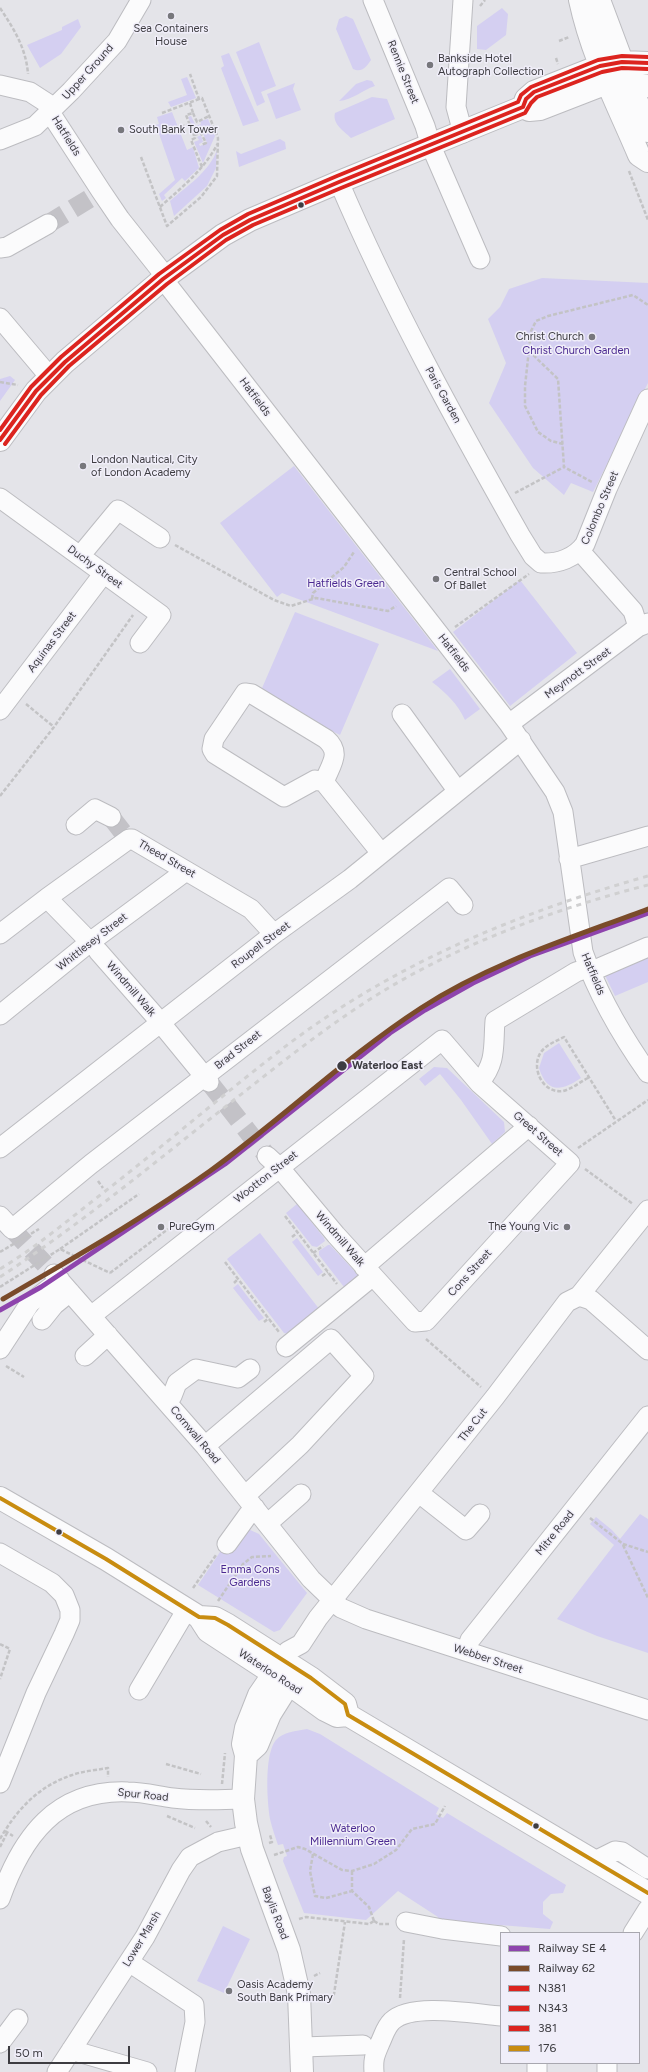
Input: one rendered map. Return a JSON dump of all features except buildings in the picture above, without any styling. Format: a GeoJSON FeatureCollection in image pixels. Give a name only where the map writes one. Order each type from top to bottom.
{"type":"FeatureCollection","features":[{"type":"Feature","properties":{"kind":"main road"},"geometry":{"type":"LineString","coordinates":[[580,0],[586,31],[604,75],[639,155],[648,161]]}},
{"type":"Feature","properties":{"kind":"main road"},"geometry":{"type":"LineString","coordinates":[[599,0],[622,62],[639,84],[648,131]]}},
{"type":"Feature","properties":{"kind":"main road"},"geometry":{"type":"LineString","coordinates":[[0,440],[49,376],[165,278],[232,230],[339,182],[431,146],[523,107],[526,99],[534,92],[604,75],[622,62],[648,63]]}},
{"type":"Feature","properties":{"kind":"main road"},"geometry":{"type":"LineString","coordinates":[[604,75],[639,84]]}},
{"type":"Feature","properties":{"kind":"main road","name":"Waterloo Road"},"geometry":{"type":"LineString","coordinates":[[0,1498],[193,1613],[215,1618],[221,1621],[286,1672],[325,1710],[337,1716],[348,1715],[648,1893]]}},
{"type":"Feature","properties":{"kind":"main road","name":"Baylis Road"},"geometry":{"type":"LineString","coordinates":[[286,1672],[259,1695],[250,1715],[243,1744],[246,1755],[243,1799],[259,1834],[256,1862],[289,1950],[299,1994],[302,2072]]}},
{"type":"Feature","properties":{"kind":"street","name":"Upper Ground"},"geometry":{"type":"LineString","coordinates":[[0,140],[35,126],[92,70],[117,41],[141,0]]}},
{"type":"Feature","properties":{"kind":"street","name":"Rennie Street"},"geometry":{"type":"LineString","coordinates":[[373,0],[425,126],[431,146],[480,259]]}},
{"type":"Feature","properties":{"kind":"street"},"geometry":{"type":"LineString","coordinates":[[462,133],[456,107],[463,0]]}},
{"type":"Feature","properties":{"kind":"street","name":"Hatfields"},"geometry":{"type":"LineString","coordinates":[[0,85],[30,92],[40,97],[47,103],[95,195],[120,219],[521,740],[560,804],[583,952],[589,970],[610,1010],[648,1073]]}},
{"type":"Feature","properties":{"kind":"street","name":"Paris Garden"},"geometry":{"type":"LineString","coordinates":[[339,182],[379,272],[421,354],[500,501],[528,549],[541,563]]}},
{"type":"Feature","properties":{"kind":"street"},"geometry":{"type":"LineString","coordinates":[[0,248],[7,247],[48,224]]}},
{"type":"Feature","properties":{"kind":"street"},"geometry":{"type":"LineString","coordinates":[[0,318],[49,376]]}},
{"type":"Feature","properties":{"kind":"street","name":"Colombo Street"},"geometry":{"type":"LineString","coordinates":[[643,625],[633,611],[580,551],[586,544],[607,489],[648,399]]}},
{"type":"Feature","properties":{"kind":"street","name":"Duchy Street"},"geometry":{"type":"LineString","coordinates":[[0,498],[154,610]]}},
{"type":"Feature","properties":{"kind":"street"},"geometry":{"type":"LineString","coordinates":[[80,556],[118,510],[160,538]]}},
{"type":"Feature","properties":{"kind":"street"},"geometry":{"type":"LineString","coordinates":[[541,563],[561,561],[580,551]]}},
{"type":"Feature","properties":{"kind":"street","name":"Aquinas Street"},"geometry":{"type":"LineString","coordinates":[[0,710],[104,573]]}},
{"type":"Feature","properties":{"kind":"street"},"geometry":{"type":"LineString","coordinates":[[140,643],[154,610]]}},
{"type":"Feature","properties":{"kind":"street","name":"Meymott Street"},"geometry":{"type":"LineString","coordinates":[[509,724],[643,625]]}},
{"type":"Feature","properties":{"kind":"street"},"geometry":{"type":"LineString","coordinates":[[324,782],[335,753],[333,745],[326,739],[252,694],[245,693],[214,739],[212,749],[215,754],[284,797],[315,780],[324,782],[382,853]]}},
{"type":"Feature","properties":{"kind":"street"},"geometry":{"type":"LineString","coordinates":[[402,714],[454,786],[459,790]]}},
{"type":"Feature","properties":{"kind":"street","name":"Roupell Street"},"geometry":{"type":"LineString","coordinates":[[0,1148],[274,934],[350,879],[521,740]]}},
{"type":"Feature","properties":{"kind":"street"},"geometry":{"type":"LineString","coordinates":[[76,825],[95,809],[111,817]]}},
{"type":"Feature","properties":{"kind":"street","name":"Theed Street"},"geometry":{"type":"LineString","coordinates":[[0,934],[127,836],[251,909],[274,934]]}},
{"type":"Feature","properties":{"kind":"street"},"geometry":{"type":"LineString","coordinates":[[569,859],[648,836]]}},
{"type":"Feature","properties":{"kind":"street","name":"Whittlesey Street"},"geometry":{"type":"LineString","coordinates":[[0,1015],[94,946],[186,871]]}},
{"type":"Feature","properties":{"kind":"street","name":"Brad Street"},"geometry":{"type":"LineString","coordinates":[[4,1223],[90,1164],[206,1080],[374,951],[449,888],[463,905]]}},
{"type":"Feature","properties":{"kind":"street","name":"Windmill Walk"},"geometry":{"type":"LineString","coordinates":[[47,898],[94,946],[160,1023],[206,1080]]}},
{"type":"Feature","properties":{"kind":"street"},"geometry":{"type":"LineString","coordinates":[[479,1083],[487,1074],[491,1064],[495,1046],[495,1021],[576,972],[589,970],[648,947]]}},
{"type":"Feature","properties":{"kind":"street","name":"Greet Street"},"geometry":{"type":"LineString","coordinates":[[442,1040],[479,1083],[567,1160]]}},
{"type":"Feature","properties":{"kind":"street","name":"Wootton Street"},"geometry":{"type":"LineString","coordinates":[[91,1316],[273,1161],[442,1040]]}},
{"type":"Feature","properties":{"kind":"street"},"geometry":{"type":"LineString","coordinates":[[288,1346],[347,1297],[369,1271],[529,1126]]}},
{"type":"Feature","properties":{"kind":"street","name":"Cons Street"},"geometry":{"type":"LineString","coordinates":[[420,1330],[426,1321],[567,1160]]}},
{"type":"Feature","properties":{"kind":"street","name":"Windmill Walk"},"geometry":{"type":"LineString","coordinates":[[273,1161],[420,1330]]}},
{"type":"Feature","properties":{"kind":"street","name":"The Cut"},"geometry":{"type":"LineString","coordinates":[[286,1672],[288,1651],[301,1644],[332,1599],[419,1493],[567,1302],[579,1296],[647,1212]]}},
{"type":"Feature","properties":{"kind":"street"},"geometry":{"type":"LineString","coordinates":[[42,1320],[54,1304],[61,1282]]}},
{"type":"Feature","properties":{"kind":"street"},"geometry":{"type":"LineString","coordinates":[[1,1356],[30,1304],[61,1282]]}},
{"type":"Feature","properties":{"kind":"street","name":"Cornwall Road"},"geometry":{"type":"LineString","coordinates":[[61,1282],[166,1400],[205,1446],[311,1579],[332,1599]]}},
{"type":"Feature","properties":{"kind":"street"},"geometry":{"type":"LineString","coordinates":[[579,1296],[591,1300],[648,1350]]}},
{"type":"Feature","properties":{"kind":"street"},"geometry":{"type":"LineString","coordinates":[[85,1356],[108,1335]]}},
{"type":"Feature","properties":{"kind":"street"},"geometry":{"type":"LineString","coordinates":[[205,1446],[331,1339],[364,1376],[250,1502],[248,1515],[227,1544]]}},
{"type":"Feature","properties":{"kind":"street"},"geometry":{"type":"LineString","coordinates":[[166,1400],[172,1396],[177,1383],[196,1369],[238,1378],[250,1369]]}},
{"type":"Feature","properties":{"kind":"street","name":"Mitre Road"},"geometry":{"type":"LineString","coordinates":[[466,1651],[470,1640],[648,1416]]}},
{"type":"Feature","properties":{"kind":"street"},"geometry":{"type":"LineString","coordinates":[[419,1493],[466,1530],[480,1514]]}},
{"type":"Feature","properties":{"kind":"street"},"geometry":{"type":"LineString","coordinates":[[267,1524],[301,1494]]}},
{"type":"Feature","properties":{"kind":"street"},"geometry":{"type":"LineString","coordinates":[[0,1554],[52,1584],[64,1595],[70,1610],[70,1620],[36,1692],[0,1783]]}},
{"type":"Feature","properties":{"kind":"street","name":"Webber Street"},"geometry":{"type":"LineString","coordinates":[[332,1599],[341,1608],[366,1619],[648,1710]]}},
{"type":"Feature","properties":{"kind":"street"},"geometry":{"type":"LineString","coordinates":[[139,1690],[193,1613]]}},
{"type":"Feature","properties":{"kind":"street","name":"Spur Road"},"geometry":{"type":"LineString","coordinates":[[0,1899],[7,1878],[26,1843],[45,1820],[60,1808],[82,1798],[104,1792],[129,1792],[197,1800],[243,1799]]}},
{"type":"Feature","properties":{"kind":"street","name":"Lower Marsh"},"geometry":{"type":"LineString","coordinates":[[56,2072],[154,1922],[184,1864],[190,1857],[206,1847],[259,1834]]}},
{"type":"Feature","properties":{"kind":"street"},"geometry":{"type":"LineString","coordinates":[[595,1861],[615,1851],[622,1852],[648,1869]]}},
{"type":"Feature","properties":{"kind":"street"},"geometry":{"type":"LineString","coordinates":[[634,1932],[648,1909]]}},
{"type":"Feature","properties":{"kind":"street"},"geometry":{"type":"LineString","coordinates":[[406,1922],[442,1929],[500,1936]]}},
{"type":"Feature","properties":{"kind":"street"},"geometry":{"type":"LineString","coordinates":[[129,1962],[194,2005],[195,2022],[185,2072]]}},
{"type":"Feature","properties":{"kind":"street"},"geometry":{"type":"LineString","coordinates":[[374,2072],[373,2057],[383,2034],[392,2021],[404,2014],[422,2011],[500,2016]]}},
{"type":"Feature","properties":{"kind":"street"},"geometry":{"type":"LineString","coordinates":[[0,2043],[18,2019]]}},
{"type":"Feature","properties":{"kind":"street"},"geometry":{"type":"LineString","coordinates":[[302,2047],[363,2045]]}},
{"type":"Feature","properties":{"kind":"street"},"geometry":{"type":"LineString","coordinates":[[71,2050],[147,2072]]}},
{"type":"Feature","properties":{"kind":"path"},"geometry":{"type":"LineString","coordinates":[[0,8],[12,26],[27,58],[30,92]]}},
{"type":"Feature","properties":{"kind":"path"},"geometry":{"type":"LineString","coordinates":[[559,41],[569,38]]}},
{"type":"Feature","properties":{"kind":"path"},"geometry":{"type":"LineString","coordinates":[[190,74],[199,99]]}},
{"type":"Feature","properties":{"kind":"path"},"geometry":{"type":"LineString","coordinates":[[141,157],[167,226],[201,197],[217,176],[218,142],[202,98],[162,113]]}},
{"type":"Feature","properties":{"kind":"path"},"geometry":{"type":"LineString","coordinates":[[190,103],[197,122],[209,116]]}},
{"type":"Feature","properties":{"kind":"path"},"geometry":{"type":"LineString","coordinates":[[193,113],[186,115],[195,138],[191,140],[202,168]]}},
{"type":"Feature","properties":{"kind":"path"},"geometry":{"type":"LineString","coordinates":[[181,127],[190,124]]}},
{"type":"Feature","properties":{"kind":"path"},"geometry":{"type":"LineString","coordinates":[[194,135],[201,133],[206,143],[201,144]]}},
{"type":"Feature","properties":{"kind":"path"},"geometry":{"type":"LineString","coordinates":[[160,207],[202,168],[210,158],[218,142]]}},
{"type":"Feature","properties":{"kind":"path"},"geometry":{"type":"LineString","coordinates":[[563,444],[551,440],[538,432],[525,406],[525,386],[531,331],[536,321],[548,316],[633,295],[648,305]]}},
{"type":"Feature","properties":{"kind":"path"},"geometry":{"type":"LineString","coordinates":[[529,351],[558,379],[564,468]]}},
{"type":"Feature","properties":{"kind":"path"},"geometry":{"type":"LineString","coordinates":[[0,382],[19,385]]}},
{"type":"Feature","properties":{"kind":"path"},"geometry":{"type":"LineString","coordinates":[[500,501],[564,468]]}},
{"type":"Feature","properties":{"kind":"path"},"geometry":{"type":"LineString","coordinates":[[564,468],[607,489]]}},
{"type":"Feature","properties":{"kind":"path"},"geometry":{"type":"LineString","coordinates":[[160,538],[274,600],[291,606],[312,599],[388,612],[398,604]]}},
{"type":"Feature","properties":{"kind":"path"},"geometry":{"type":"LineString","coordinates":[[312,599],[312,594],[344,567],[355,551]]}},
{"type":"Feature","properties":{"kind":"path"},"geometry":{"type":"LineString","coordinates":[[442,638],[541,563]]}},
{"type":"Feature","properties":{"kind":"path"},"geometry":{"type":"LineString","coordinates":[[0,796],[54,727],[135,611],[154,610]]}},
{"type":"Feature","properties":{"kind":"path"},"geometry":{"type":"LineString","coordinates":[[13,693],[54,727]]}},
{"type":"Feature","properties":{"kind":"path"},"geometry":{"type":"LineString","coordinates":[[588,1078],[564,1090],[552,1089],[546,1086],[538,1076],[538,1057],[547,1047],[564,1037],[616,1121]]}},
{"type":"Feature","properties":{"kind":"path"},"geometry":{"type":"LineString","coordinates":[[567,1160],[616,1121],[648,1100]]}},
{"type":"Feature","properties":{"kind":"path","name":"Greet Street"},"geometry":{"type":"LineString","coordinates":[[567,1160],[578,1164],[647,1212]]}},
{"type":"Feature","properties":{"kind":"path"},"geometry":{"type":"LineString","coordinates":[[98,1181],[103,1188]]}},
{"type":"Feature","properties":{"kind":"path"},"geometry":{"type":"LineString","coordinates":[[0,1287],[60,1249],[139,1194]]}},
{"type":"Feature","properties":{"kind":"path"},"geometry":{"type":"LineString","coordinates":[[284,1216],[347,1297]]}},
{"type":"Feature","properties":{"kind":"path"},"geometry":{"type":"LineString","coordinates":[[60,1249],[110,1273],[168,1228]]}},
{"type":"Feature","properties":{"kind":"path"},"geometry":{"type":"LineString","coordinates":[[0,1252],[38,1229]]}},
{"type":"Feature","properties":{"kind":"path"},"geometry":{"type":"LineString","coordinates":[[292,1237],[297,1233]]}},
{"type":"Feature","properties":{"kind":"path"},"geometry":{"type":"LineString","coordinates":[[225,1262],[288,1346]]}},
{"type":"Feature","properties":{"kind":"path"},"geometry":{"type":"LineString","coordinates":[[322,1276],[328,1272]]}},
{"type":"Feature","properties":{"kind":"path"},"geometry":{"type":"LineString","coordinates":[[234,1283],[238,1279]]}},
{"type":"Feature","properties":{"kind":"path"},"geometry":{"type":"LineString","coordinates":[[264,1322],[268,1318]]}},
{"type":"Feature","properties":{"kind":"path"},"geometry":{"type":"LineString","coordinates":[[420,1330],[482,1387]]}},
{"type":"Feature","properties":{"kind":"path"},"geometry":{"type":"LineString","coordinates":[[1,1356],[24,1377]]}},
{"type":"Feature","properties":{"kind":"path"},"geometry":{"type":"LineString","coordinates":[[586,1515],[623,1544],[648,1552]]}},
{"type":"Feature","properties":{"kind":"path"},"geometry":{"type":"LineString","coordinates":[[193,1588],[221,1547],[227,1544]]}},
{"type":"Feature","properties":{"kind":"path"},"geometry":{"type":"LineString","coordinates":[[623,1544],[648,1598]]}},
{"type":"Feature","properties":{"kind":"path"},"geometry":{"type":"LineString","coordinates":[[217,1603],[243,1564],[252,1557],[269,1556]]}},
{"type":"Feature","properties":{"kind":"path"},"geometry":{"type":"LineString","coordinates":[[0,1644],[10,1649],[1,1679]]}},
{"type":"Feature","properties":{"kind":"path"},"geometry":{"type":"LineString","coordinates":[[166,1764],[201,1774]]}},
{"type":"Feature","properties":{"kind":"path"},"geometry":{"type":"LineString","coordinates":[[272,1856],[298,1847],[306,1849],[342,1870],[352,1871],[374,1864],[396,1850],[412,1829],[434,1824],[445,1806]]}},
{"type":"Feature","properties":{"kind":"path"},"geometry":{"type":"LineString","coordinates":[[165,1815],[195,1828]]}},
{"type":"Feature","properties":{"kind":"path"},"geometry":{"type":"LineString","coordinates":[[0,1839],[4,1831],[26,1843]]}},
{"type":"Feature","properties":{"kind":"path"},"geometry":{"type":"LineString","coordinates":[[0,1847],[7,1833]]}},
{"type":"Feature","properties":{"kind":"path"},"geometry":{"type":"LineString","coordinates":[[259,1834],[272,1842]]}},
{"type":"Feature","properties":{"kind":"path"},"geometry":{"type":"LineString","coordinates":[[313,1854],[310,1871],[314,1896],[326,1898],[352,1891]]}},
{"type":"Feature","properties":{"kind":"path"},"geometry":{"type":"LineString","coordinates":[[299,1919],[306,1917],[368,1924],[374,1921],[369,1907],[352,1891],[352,1871]]}},
{"type":"Feature","properties":{"kind":"path"},"geometry":{"type":"LineString","coordinates":[[328,1999],[334,1994],[345,1922]]}},
{"type":"Feature","properties":{"kind":"path"},"geometry":{"type":"LineString","coordinates":[[404,1942],[399,1996],[404,2014]]}},
{"type":"Feature","properties":{"kind":"path"},"geometry":{"type":"LineString","coordinates":[[314,1976],[320,1973]]}},
{"type":"Feature","properties":{"kind":"green space"},"geometry":{"type":"Polygon","coordinates":[[[502,8],[508,14],[506,35],[486,50],[477,49],[477,26],[502,8]]]}},
{"type":"Feature","properties":{"kind":"green space"},"geometry":{"type":"Polygon","coordinates":[[[346,16],[353,19],[371,60],[361,70],[353,69],[336,29],[339,19],[346,16]]]}},
{"type":"Feature","properties":{"kind":"green space"},"geometry":{"type":"Polygon","coordinates":[[[78,19],[81,27],[61,54],[40,68],[27,45],[62,30],[62,27],[78,19]]]}},
{"type":"Feature","properties":{"kind":"green space"},"geometry":{"type":"Polygon","coordinates":[[[259,42],[276,86],[261,92],[265,102],[257,106],[236,52],[259,42]]]}},
{"type":"Feature","properties":{"kind":"green space"},"geometry":{"type":"Polygon","coordinates":[[[229,53],[259,121],[243,126],[221,68],[224,66],[221,56],[229,53]]]}},
{"type":"Feature","properties":{"kind":"green space"},"geometry":{"type":"Polygon","coordinates":[[[187,77],[196,98],[171,107],[168,102],[187,95],[181,79],[187,77]]]}},
{"type":"Feature","properties":{"kind":"green space"},"geometry":{"type":"Polygon","coordinates":[[[367,80],[372,81],[375,86],[349,99],[339,101],[356,84],[367,80]]]}},
{"type":"Feature","properties":{"kind":"green space"},"geometry":{"type":"Polygon","coordinates":[[[295,83],[293,89],[301,110],[276,119],[267,94],[295,83]]]}},
{"type":"Feature","properties":{"kind":"green space"},"geometry":{"type":"Polygon","coordinates":[[[372,97],[387,99],[395,119],[351,138],[335,121],[335,113],[372,97]]]}},
{"type":"Feature","properties":{"kind":"green space"},"geometry":{"type":"Polygon","coordinates":[[[172,112],[187,150],[193,147],[199,168],[185,181],[182,178],[164,195],[166,198],[162,201],[159,194],[175,180],[156,125],[159,124],[157,117],[172,112]]]}},
{"type":"Feature","properties":{"kind":"green space"},"geometry":{"type":"Polygon","coordinates":[[[191,116],[196,126],[201,124],[200,121],[208,119],[215,136],[203,163],[194,142],[199,140],[197,137],[201,135],[203,142],[199,144],[200,146],[207,143],[202,131],[195,133],[188,117],[191,116]]]}},
{"type":"Feature","properties":{"kind":"green space"},"geometry":{"type":"Polygon","coordinates":[[[280,139],[285,142],[286,149],[239,167],[236,151],[241,154],[280,139]]]}},
{"type":"Feature","properties":{"kind":"green space"},"geometry":{"type":"Polygon","coordinates":[[[217,150],[216,168],[207,186],[174,216],[170,201],[203,172],[209,165],[217,150]]]}},
{"type":"Feature","properties":{"kind":"green space","name":"Christ Church Garden"},"geometry":{"type":"Polygon","coordinates":[[[542,278],[648,283],[648,383],[593,492],[571,483],[564,495],[533,468],[489,403],[506,363],[488,319],[500,307],[509,289],[542,278]]]}},
{"type":"Feature","properties":{"kind":"green space"},"geometry":{"type":"Polygon","coordinates":[[[10,376],[15,380],[0,401],[0,379],[10,376]]]}},
{"type":"Feature","properties":{"kind":"green space","name":"Hatfields Green"},"geometry":{"type":"Polygon","coordinates":[[[294,466],[438,651],[282,593],[277,597],[220,523],[294,466]]]}},
{"type":"Feature","properties":{"kind":"green space"},"geometry":{"type":"Polygon","coordinates":[[[520,580],[577,653],[510,706],[453,632],[520,580]]]}},
{"type":"Feature","properties":{"kind":"green space"},"geometry":{"type":"Polygon","coordinates":[[[295,612],[379,644],[340,735],[259,695],[295,612]]]}},
{"type":"Feature","properties":{"kind":"green space"},"geometry":{"type":"Polygon","coordinates":[[[450,669],[480,709],[465,720],[451,699],[432,682],[450,669]]]}},
{"type":"Feature","properties":{"kind":"green space"},"geometry":{"type":"Polygon","coordinates":[[[648,949],[648,982],[615,996],[602,969],[648,949]]]}},
{"type":"Feature","properties":{"kind":"green space"},"geometry":{"type":"Polygon","coordinates":[[[559,1043],[581,1078],[568,1086],[556,1088],[546,1082],[539,1068],[544,1053],[559,1043]]]}},
{"type":"Feature","properties":{"kind":"green space"},"geometry":{"type":"Polygon","coordinates":[[[434,1067],[447,1068],[504,1122],[505,1132],[492,1144],[461,1100],[440,1074],[425,1086],[419,1079],[434,1067]]]}},
{"type":"Feature","properties":{"kind":"green space"},"geometry":{"type":"Polygon","coordinates":[[[297,1204],[324,1238],[325,1241],[317,1247],[312,1246],[286,1213],[297,1204]]]}},
{"type":"Feature","properties":{"kind":"green space"},"geometry":{"type":"Polygon","coordinates":[[[260,1233],[320,1310],[289,1334],[284,1333],[227,1259],[260,1233]]]}},
{"type":"Feature","properties":{"kind":"green space"},"geometry":{"type":"Polygon","coordinates":[[[297,1238],[323,1272],[318,1276],[292,1242],[297,1238]]]}},
{"type":"Feature","properties":{"kind":"green space"},"geometry":{"type":"Polygon","coordinates":[[[330,1245],[361,1278],[348,1288],[344,1287],[319,1255],[319,1251],[330,1245]]]}},
{"type":"Feature","properties":{"kind":"green space"},"geometry":{"type":"Polygon","coordinates":[[[238,1284],[264,1318],[259,1321],[233,1288],[238,1284]]]}},
{"type":"Feature","properties":{"kind":"green space"},"geometry":{"type":"Polygon","coordinates":[[[640,1514],[648,1519],[648,1653],[597,1636],[557,1619],[614,1545],[590,1524],[596,1517],[612,1530],[620,1539],[640,1514]]]}},
{"type":"Feature","properties":{"kind":"green space","name":"Emma Cons Gardens"},"geometry":{"type":"Polygon","coordinates":[[[248,1529],[259,1534],[307,1593],[280,1630],[274,1632],[198,1585],[222,1549],[248,1529]]]}},
{"type":"Feature","properties":{"kind":"green space","name":"Waterloo Millennium Green"},"geometry":{"type":"Polygon","coordinates":[[[307,1729],[320,1734],[439,1808],[436,1814],[443,1818],[447,1813],[566,1885],[563,1893],[551,1894],[543,1902],[543,1914],[553,1922],[550,1929],[437,1920],[438,1917],[398,1891],[366,1920],[304,1913],[283,1861],[284,1857],[287,1856],[283,1844],[278,1845],[270,1819],[267,1778],[272,1747],[276,1740],[279,1737],[294,1731],[307,1729]]]}},
{"type":"Feature","properties":{"kind":"green space"},"geometry":{"type":"Polygon","coordinates":[[[223,1926],[250,1939],[224,1993],[197,1981],[223,1926]]]}},
{"type":"Feature","properties":{"kind":"tunnel"},"geometry":{"type":"LineString","coordinates":[[48,224],[89,199]]}},
{"type":"Feature","properties":{"kind":"tunnel"},"geometry":{"type":"LineString","coordinates":[[111,817],[124,834]]}},
{"type":"Feature","properties":{"kind":"tunnel"},"geometry":{"type":"LineString","coordinates":[[209,1082],[267,1156]]}},
{"type":"Feature","properties":{"kind":"tunnel"},"geometry":{"type":"LineString","coordinates":[[12,1229],[54,1274]]}},
{"type":"Feature","properties":{"kind":"railway"},"geometry":{"type":"LineString","coordinates":[[0,1269],[63,1225],[282,1049],[324,1019],[367,992],[411,967],[503,925],[551,907],[648,876]]}},
{"type":"Feature","properties":{"kind":"railway"},"geometry":{"type":"LineString","coordinates":[[0,1277],[92,1212],[288,1058],[337,1021],[372,998],[436,962],[506,931],[577,905],[648,885]]}},
{"type":"Feature","properties":{"kind":"transit line","name":"381"},"geometry":{"type":"LineString","coordinates":[[0,430],[31,387],[61,357],[159,274],[220,230],[248,214],[518,102],[521,95],[531,87],[598,60],[622,56],[648,57]]}},
{"type":"Feature","properties":{"kind":"transit line","name":"N381"},"geometry":{"type":"LineString","coordinates":[[0,440],[36,391],[65,362],[163,279],[223,235],[250,220],[339,182],[523,107],[526,99],[534,92],[600,66],[622,62],[648,63]]}},
{"type":"Feature","properties":{"kind":"transit line","name":"N343"},"geometry":{"type":"LineString","coordinates":[[5,444],[41,395],[69,366],[167,284],[226,240],[253,225],[525,113],[537,97],[602,72],[622,68],[648,69]]}},
{"type":"Feature","properties":{"kind":"transit line"},"geometry":{"type":"LineString","coordinates":[[0,1310],[41,1287],[225,1164],[390,1033],[425,1010],[473,983],[530,956],[648,913]]}},
{"type":"Feature","properties":{"kind":"transit line","name":"176"},"geometry":{"type":"LineString","coordinates":[[0,1498],[106,1559],[199,1617],[215,1618],[228,1625],[311,1678],[345,1704],[348,1715],[648,1893]]}},
{"type":"Feature","properties":{"kind":"rail line","name":"62"},"geometry":{"type":"LineString","coordinates":[[3,1299],[160,1205],[210,1171],[367,1046],[421,1008],[447,992],[532,952],[648,909]]}},
{"type":"Feature","properties":{"kind":"place","name":"Sea Containers House"},"geometry":{"type":"Point","coordinates":[171,16]}},
{"type":"Feature","properties":{"kind":"place","name":"Bankside Hotel Autograph Collection"},"geometry":{"type":"Point","coordinates":[430,65]}},
{"type":"Feature","properties":{"kind":"place","name":"South Bank Tower"},"geometry":{"type":"Point","coordinates":[121,130]}},
{"type":"Feature","properties":{"kind":"place","name":"Christ Church"},"geometry":{"type":"Point","coordinates":[592,337]}},
{"type":"Feature","properties":{"kind":"place","name":"London Nautical, City of London Academy"},"geometry":{"type":"Point","coordinates":[83,466]}},
{"type":"Feature","properties":{"kind":"place","name":"Central School Of Ballet"},"geometry":{"type":"Point","coordinates":[436,579]}},
{"type":"Feature","properties":{"kind":"place","name":"Waterloo East"},"geometry":{"type":"Point","coordinates":[342,1066]}},
{"type":"Feature","properties":{"kind":"place","name":"PureGym"},"geometry":{"type":"Point","coordinates":[161,1227]}},
{"type":"Feature","properties":{"kind":"place","name":"The Young Vic"},"geometry":{"type":"Point","coordinates":[567,1227]}},
{"type":"Feature","properties":{"kind":"place","name":"Oasis Academy South Bank Primary"},"geometry":{"type":"Point","coordinates":[229,1991]}}]}
